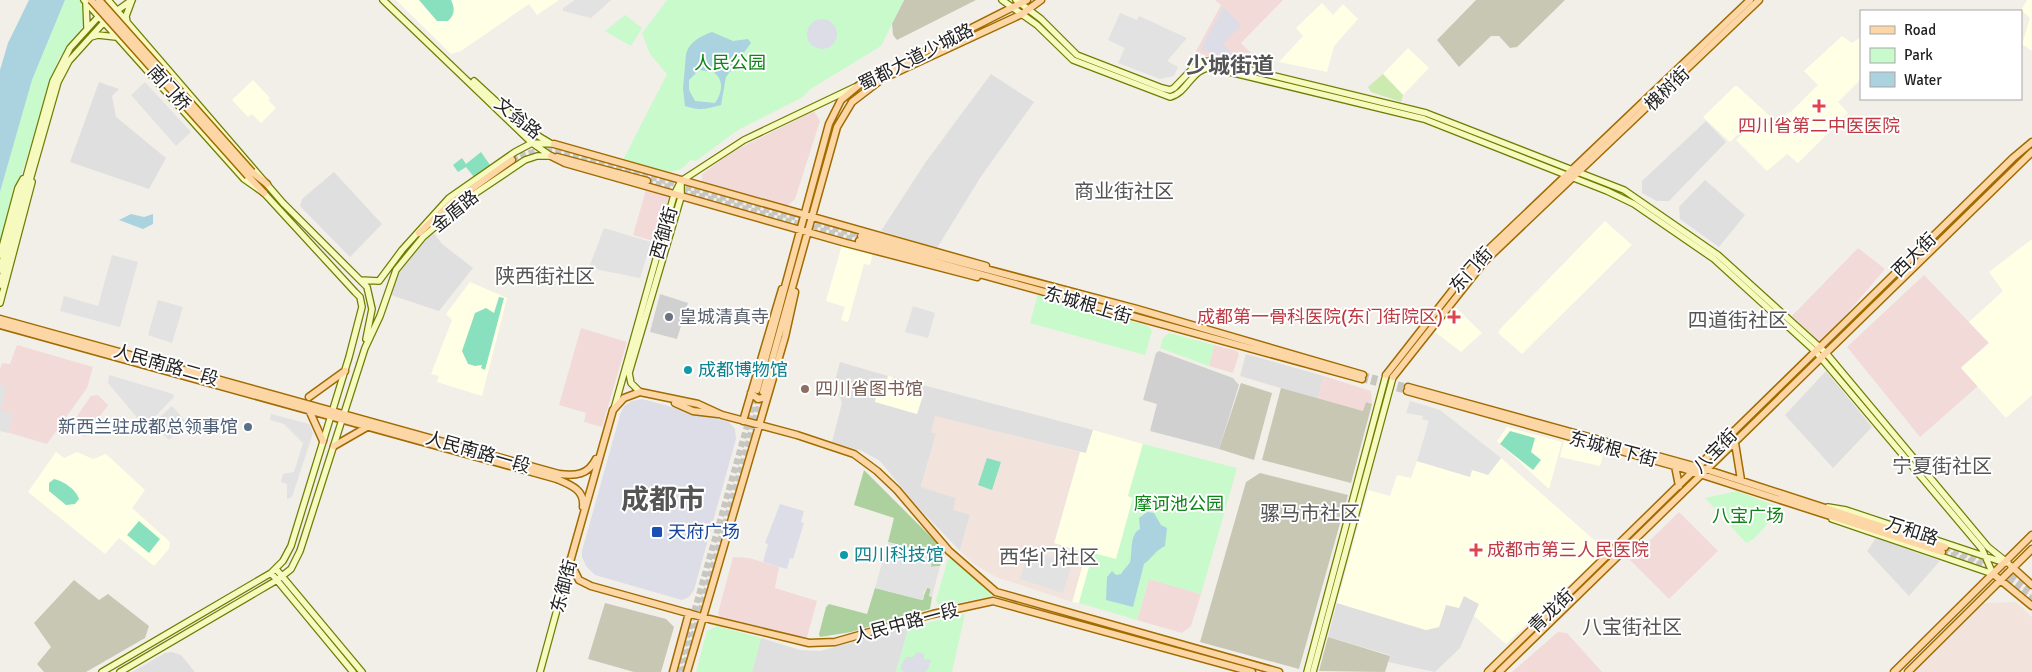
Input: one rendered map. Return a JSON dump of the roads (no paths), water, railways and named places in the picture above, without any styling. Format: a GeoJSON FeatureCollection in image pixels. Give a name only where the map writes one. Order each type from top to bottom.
{"type":"FeatureCollection","features":[{"type":"Feature","properties":{"kind":"main road","name":"南门桥"},"geometry":{"type":"LineString","coordinates":[[87,0],[250,174]]}},
{"type":"Feature","properties":{"kind":"main road"},"geometry":{"type":"LineString","coordinates":[[87,0],[117,37],[244,180],[264,193]]}},
{"type":"Feature","properties":{"kind":"main road"},"geometry":{"type":"LineString","coordinates":[[87,0],[87,28]]}},
{"type":"Feature","properties":{"kind":"main road","name":"南门桥"},"geometry":{"type":"LineString","coordinates":[[99,0],[250,174]]}},
{"type":"Feature","properties":{"kind":"main road"},"geometry":{"type":"LineString","coordinates":[[0,270],[61,76],[69,61],[88,38],[104,22],[132,0]]}},
{"type":"Feature","properties":{"kind":"main road"},"geometry":{"type":"LineString","coordinates":[[126,22],[126,16],[132,0]]}},
{"type":"Feature","properties":{"kind":"main road","name":"文翁路"},"geometry":{"type":"LineString","coordinates":[[383,0],[532,143],[551,156],[564,163],[799,230]]}},
{"type":"Feature","properties":{"kind":"main road","name":"文翁路"},"geometry":{"type":"LineString","coordinates":[[388,0],[525,128],[554,144],[804,215]]}},
{"type":"Feature","properties":{"kind":"main road"},"geometry":{"type":"LineString","coordinates":[[1002,0],[1037,25],[1073,60],[1170,97],[1177,94],[1201,70],[1209,67],[1424,119],[1621,196],[1714,259],[1818,350]]}},
{"type":"Feature","properties":{"kind":"main road","name":"蜀都大道少城路"},"geometry":{"type":"LineString","coordinates":[[759,393],[800,264],[836,127],[847,108],[858,96],[882,79],[1022,14],[1042,0]]}},
{"type":"Feature","properties":{"kind":"main road","name":"槐树街"},"geometry":{"type":"LineString","coordinates":[[1571,177],[1750,0]]}},
{"type":"Feature","properties":{"kind":"main road","name":"槐树街"},"geometry":{"type":"LineString","coordinates":[[1576,172],[1759,0]]}},
{"type":"Feature","properties":{"kind":"main road"},"geometry":{"type":"LineString","coordinates":[[0,285],[57,70],[70,48],[112,1],[126,22],[258,171],[267,184],[361,280],[372,300],[365,348],[297,560],[279,578],[120,672]]}},
{"type":"Feature","properties":{"kind":"main road"},"geometry":{"type":"LineString","coordinates":[[1022,1],[1077,55],[1169,90],[1174,88],[1198,62],[1208,60],[1426,113],[1624,190],[1718,255],[1818,350],[2004,564],[2032,585]]}},
{"type":"Feature","properties":{"kind":"main road","name":"蜀都大道少城路"},"geometry":{"type":"LineString","coordinates":[[759,393],[799,230],[834,110],[849,92],[859,85],[1013,8],[1022,1]]}},
{"type":"Feature","properties":{"kind":"main road"},"geometry":{"type":"LineString","coordinates":[[88,38],[98,35],[117,37]]}},
{"type":"Feature","properties":{"kind":"main road"},"geometry":{"type":"LineString","coordinates":[[681,181],[744,140],[859,85]]}},
{"type":"Feature","properties":{"kind":"main road","name":"西大街"},"geometry":{"type":"LineString","coordinates":[[1818,350],[2013,158],[2032,142]]}},
{"type":"Feature","properties":{"kind":"main road"},"geometry":{"type":"LineString","coordinates":[[532,143],[554,144]]}},
{"type":"Feature","properties":{"kind":"main road","name":"金盾路"},"geometry":{"type":"LineString","coordinates":[[361,280],[379,281],[449,198],[501,160],[532,143]]}},
{"type":"Feature","properties":{"kind":"main road","name":"西大街"},"geometry":{"type":"LineString","coordinates":[[1824,356],[2032,152]]}},
{"type":"Feature","properties":{"kind":"main road","name":"金盾路"},"geometry":{"type":"LineString","coordinates":[[365,348],[380,316],[392,277],[402,261],[423,237],[451,211],[525,160],[537,156],[551,156]]}},
{"type":"Feature","properties":{"kind":"main road","name":"文翁路"},"geometry":{"type":"LineString","coordinates":[[551,156],[576,160],[647,181]]}},
{"type":"Feature","properties":{"kind":"main road","name":"金盾路"},"geometry":{"type":"LineString","coordinates":[[419,233],[449,205],[512,160]]}},
{"type":"Feature","properties":{"kind":"main road"},"geometry":{"type":"LineString","coordinates":[[0,255],[18,188],[31,169]]}},
{"type":"Feature","properties":{"kind":"main road"},"geometry":{"type":"LineString","coordinates":[[0,303],[31,190],[31,169]]}},
{"type":"Feature","properties":{"kind":"main road"},"geometry":{"type":"LineString","coordinates":[[250,174],[267,184]]}},
{"type":"Feature","properties":{"kind":"main road"},"geometry":{"type":"LineString","coordinates":[[102,672],[273,571],[283,561],[291,546],[345,371],[361,317],[360,297],[264,193],[250,174]]}},
{"type":"Feature","properties":{"kind":"main road","name":"东门街"},"geometry":{"type":"LineString","coordinates":[[1390,376],[1485,261],[1571,177]]}},
{"type":"Feature","properties":{"kind":"main road","name":"西御街"},"geometry":{"type":"LineString","coordinates":[[640,392],[630,383],[629,373],[681,181]]}},
{"type":"Feature","properties":{"kind":"main road","name":"西御街"},"geometry":{"type":"LineString","coordinates":[[588,499],[677,196]]}},
{"type":"Feature","properties":{"kind":"main road","name":"东城根上街"},"geometry":{"type":"LineString","coordinates":[[804,215],[1239,338],[1363,377],[1184,332],[860,239],[1001,272]]}},
{"type":"Feature","properties":{"kind":"main road","name":"东城根上街"},"geometry":{"type":"LineString","coordinates":[[799,230],[966,276],[992,278]]}},
{"type":"Feature","properties":{"kind":"main road","name":"人民南路二段"},"geometry":{"type":"LineString","coordinates":[[0,319],[332,414]]}},
{"type":"Feature","properties":{"kind":"main road","name":"人民南路二段"},"geometry":{"type":"LineString","coordinates":[[0,325],[309,410],[332,414]]}},
{"type":"Feature","properties":{"kind":"main road","name":"八宝街"},"geometry":{"type":"LineString","coordinates":[[1614,549],[1818,350]]}},
{"type":"Feature","properties":{"kind":"main road"},"geometry":{"type":"LineString","coordinates":[[1824,356],[1982,549],[1993,574],[2002,579],[2032,606]]}},
{"type":"Feature","properties":{"kind":"main road","name":"八宝街"},"geometry":{"type":"LineString","coordinates":[[1620,555],[1824,356]]}},
{"type":"Feature","properties":{"kind":"main road"},"geometry":{"type":"LineString","coordinates":[[309,397],[345,371]]}},
{"type":"Feature","properties":{"kind":"main road"},"geometry":{"type":"LineString","coordinates":[[1307,672],[1390,376]]}},
{"type":"Feature","properties":{"kind":"main road"},"geometry":{"type":"LineString","coordinates":[[1313,672],[1390,376]]}},
{"type":"Feature","properties":{"kind":"main road"},"geometry":{"type":"LineString","coordinates":[[1408,389],[1523,421]]}},
{"type":"Feature","properties":{"kind":"main road"},"geometry":{"type":"LineString","coordinates":[[613,410],[624,398],[640,392],[670,400],[693,411],[722,415],[759,424],[816,441],[863,459],[897,490],[949,551],[996,592],[1279,672]]}},
{"type":"Feature","properties":{"kind":"main road"},"geometry":{"type":"LineString","coordinates":[[743,421],[759,393]]}},
{"type":"Feature","properties":{"kind":"main road"},"geometry":{"type":"LineString","coordinates":[[687,672],[759,424],[759,393]]}},
{"type":"Feature","properties":{"kind":"main road"},"geometry":{"type":"LineString","coordinates":[[309,410],[324,441]]}},
{"type":"Feature","properties":{"kind":"main road","name":"人民南路一段"},"geometry":{"type":"LineString","coordinates":[[332,414],[568,476],[588,472],[595,462],[605,439]]}},
{"type":"Feature","properties":{"kind":"main road","name":"人民南路一段"},"geometry":{"type":"LineString","coordinates":[[343,417],[367,426],[567,483],[578,490],[583,498],[579,530]]}},
{"type":"Feature","properties":{"kind":"main road","name":"东城根下街"},"geometry":{"type":"LineString","coordinates":[[1523,421],[1675,466],[1696,470]]}},
{"type":"Feature","properties":{"kind":"main road","name":"东城根下街"},"geometry":{"type":"LineString","coordinates":[[1523,421],[1696,470],[1703,475]]}},
{"type":"Feature","properties":{"kind":"main road"},"geometry":{"type":"LineString","coordinates":[[334,446],[367,426]]}},
{"type":"Feature","properties":{"kind":"main road"},"geometry":{"type":"LineString","coordinates":[[1734,443],[1741,480]]}},
{"type":"Feature","properties":{"kind":"main road"},"geometry":{"type":"LineString","coordinates":[[1675,466],[1679,486]]}},
{"type":"Feature","properties":{"kind":"main road","name":"万和路"},"geometry":{"type":"LineString","coordinates":[[1696,470],[1708,470],[1741,480],[1817,508],[1943,550]]}},
{"type":"Feature","properties":{"kind":"main road","name":"万和路"},"geometry":{"type":"LineString","coordinates":[[1703,475],[1817,508],[1846,510],[1986,556],[2004,564]]}},
{"type":"Feature","properties":{"kind":"main road","name":"东御街"},"geometry":{"type":"LineString","coordinates":[[540,672],[588,499]]}},
{"type":"Feature","properties":{"kind":"main road","name":"万和路"},"geometry":{"type":"LineString","coordinates":[[1817,508],[1844,524],[1993,574]]}},
{"type":"Feature","properties":{"kind":"main road"},"geometry":{"type":"LineString","coordinates":[[1894,672],[2032,536]]}},
{"type":"Feature","properties":{"kind":"main road"},"geometry":{"type":"LineString","coordinates":[[1908,672],[2032,548]]}},
{"type":"Feature","properties":{"kind":"main road","name":"青龙街"},"geometry":{"type":"LineString","coordinates":[[1488,672],[1614,549]]}},
{"type":"Feature","properties":{"kind":"main road","name":"青龙街"},"geometry":{"type":"LineString","coordinates":[[1499,672],[1620,555]]}},
{"type":"Feature","properties":{"kind":"main road","name":"人民中路一段"},"geometry":{"type":"LineString","coordinates":[[570,562],[578,580],[590,586],[703,617],[809,643],[835,642],[933,614],[993,601],[1252,672]]}},
{"type":"Feature","properties":{"kind":"main road"},"geometry":{"type":"LineString","coordinates":[[273,571],[362,672]]}},
{"type":"Feature","properties":{"kind":"main road"},"geometry":{"type":"LineString","coordinates":[[279,578],[354,672]]}},
{"type":"Feature","properties":{"kind":"main road"},"geometry":{"type":"LineString","coordinates":[[993,601],[996,592]]}},
{"type":"Feature","properties":{"kind":"main road"},"geometry":{"type":"LineString","coordinates":[[674,672],[689,613]]}},
{"type":"Feature","properties":{"kind":"water"},"geometry":{"type":"Polygon","coordinates":[[[29,0],[65,0],[32,80],[0,192],[0,70],[8,43],[29,0]]]}},
{"type":"Feature","properties":{"kind":"water"},"geometry":{"type":"Polygon","coordinates":[[[712,32],[733,41],[748,39],[751,43],[726,77],[721,105],[695,109],[685,106],[683,89],[686,54],[693,43],[712,32]],[[699,70],[689,80],[689,90],[695,101],[715,103],[721,91],[721,83],[713,72],[699,70]]]}},
{"type":"Feature","properties":{"kind":"water"},"geometry":{"type":"Polygon","coordinates":[[[131,214],[144,217],[153,214],[153,224],[143,229],[119,220],[131,214]]]}},
{"type":"Feature","properties":{"kind":"water"},"geometry":{"type":"Polygon","coordinates":[[[1147,512],[1154,513],[1161,525],[1167,528],[1165,546],[1144,564],[1133,607],[1106,600],[1107,577],[1112,571],[1116,575],[1121,574],[1129,564],[1134,535],[1140,529],[1139,518],[1147,512]]]}},
{"type":"Feature","properties":{"kind":"tunnel"},"geometry":{"type":"LineString","coordinates":[[512,160],[536,152],[562,152],[861,236]]}},
{"type":"Feature","properties":{"kind":"tunnel"},"geometry":{"type":"LineString","coordinates":[[647,181],[859,241]]}},
{"type":"Feature","properties":{"kind":"tunnel"},"geometry":{"type":"LineString","coordinates":[[1363,375],[1408,387]]}},
{"type":"Feature","properties":{"kind":"tunnel"},"geometry":{"type":"LineString","coordinates":[[1362,379],[1407,391]]}},
{"type":"Feature","properties":{"kind":"tunnel"},"geometry":{"type":"LineString","coordinates":[[677,672],[756,394]]}},
{"type":"Feature","properties":{"kind":"tunnel"},"geometry":{"type":"LineString","coordinates":[[683,672],[762,394]]}},
{"type":"Feature","properties":{"kind":"tunnel"},"geometry":{"type":"LineString","coordinates":[[1945,547],[2002,570],[2032,593]]}},
{"type":"Feature","properties":{"kind":"tunnel"},"geometry":{"type":"LineString","coordinates":[[1942,552],[1994,570],[2032,599]]}},
{"type":"Feature","properties":{"kind":"place","name":"四川省第二中医医院"},"geometry":{"type":"Point","coordinates":[1819,106]}},
{"type":"Feature","properties":{"kind":"place","name":"皇城清真寺"},"geometry":{"type":"Point","coordinates":[669,317]}},
{"type":"Feature","properties":{"kind":"place","name":"成都第一骨科医院(东门街院区)"},"geometry":{"type":"Point","coordinates":[1454,317]}},
{"type":"Feature","properties":{"kind":"place","name":"成都博物馆"},"geometry":{"type":"Point","coordinates":[688,370]}},
{"type":"Feature","properties":{"kind":"place","name":"四川省图书馆"},"geometry":{"type":"Point","coordinates":[805,389]}},
{"type":"Feature","properties":{"kind":"place","name":"新西兰驻成都总领事馆"},"geometry":{"type":"Point","coordinates":[248,427]}},
{"type":"Feature","properties":{"kind":"place","name":"天府广场"},"geometry":{"type":"Point","coordinates":[657,532]}},
{"type":"Feature","properties":{"kind":"place","name":"成都市第三人民医院"},"geometry":{"type":"Point","coordinates":[1476,550]}},
{"type":"Feature","properties":{"kind":"place","name":"四川科技馆"},"geometry":{"type":"Point","coordinates":[844,555]}},
{"type":"Feature","properties":{"kind":"district","name":"少城街道"},"geometry":{"type":"Point","coordinates":[1230,65]}},
{"type":"Feature","properties":{"kind":"district","name":"商业街社区"},"geometry":{"type":"Point","coordinates":[1124,191]}},
{"type":"Feature","properties":{"kind":"district","name":"陕西街社区"},"geometry":{"type":"Point","coordinates":[545,276]}},
{"type":"Feature","properties":{"kind":"district","name":"四道街社区"},"geometry":{"type":"Point","coordinates":[1738,320]}},
{"type":"Feature","properties":{"kind":"district","name":"宁夏街社区"},"geometry":{"type":"Point","coordinates":[1942,466]}},
{"type":"Feature","properties":{"kind":"district","name":"成都市"},"geometry":{"type":"Point","coordinates":[663,500]}},
{"type":"Feature","properties":{"kind":"district","name":"骡马市社区"},"geometry":{"type":"Point","coordinates":[1310,513]}},
{"type":"Feature","properties":{"kind":"district","name":"西华门社区"},"geometry":{"type":"Point","coordinates":[1049,557]}},
{"type":"Feature","properties":{"kind":"district","name":"八宝街社区"},"geometry":{"type":"Point","coordinates":[1632,627]}},
{"type":"Feature","properties":{"kind":"park label","name":"人民公园"},"geometry":{"type":"Point","coordinates":[730,63]}},
{"type":"Feature","properties":{"kind":"park label","name":"摩诃池公园"},"geometry":{"type":"Point","coordinates":[1179,504]}},
{"type":"Feature","properties":{"kind":"park label","name":"八宝广场"},"geometry":{"type":"Point","coordinates":[1748,516]}}]}
